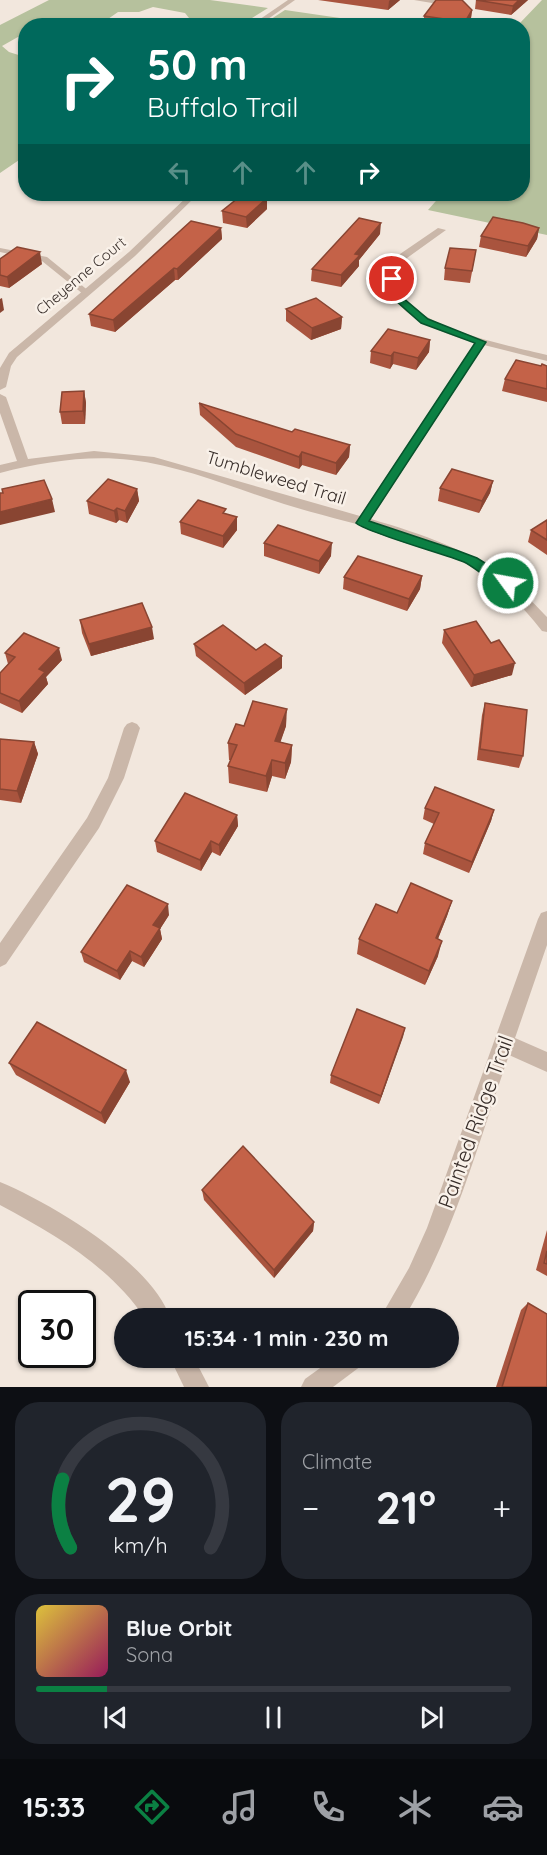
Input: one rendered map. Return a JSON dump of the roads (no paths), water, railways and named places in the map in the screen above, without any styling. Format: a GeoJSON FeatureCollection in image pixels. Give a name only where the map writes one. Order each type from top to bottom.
{"type":"FeatureCollection","features":[{"type":"Feature","properties":{"kind":"street"},"geometry":{"type":"LineString","coordinates":[[265,18],[292,0]]}},
{"type":"Feature","properties":{"kind":"street"},"geometry":{"type":"LineString","coordinates":[[417,0],[459,4]]}},
{"type":"Feature","properties":{"kind":"street","name":"Cheyenne Court"},"geometry":{"type":"LineString","coordinates":[[0,387],[6,366],[13,355],[152,236],[187,201]]}},
{"type":"Feature","properties":{"kind":"street"},"geometry":{"type":"LineString","coordinates":[[441,230],[400,259],[392,279],[398,298],[424,321],[481,342],[547,358]]}},
{"type":"Feature","properties":{"kind":"street"},"geometry":{"type":"LineString","coordinates":[[362,523],[481,342]]}},
{"type":"Feature","properties":{"kind":"street"},"geometry":{"type":"LineString","coordinates":[[0,397],[24,463]]}},
{"type":"Feature","properties":{"kind":"street","name":"Tumbleweed Trail"},"geometry":{"type":"LineString","coordinates":[[0,469],[68,456],[108,455],[139,458],[362,523],[472,561],[508,583],[523,596],[547,627]]}},
{"type":"Feature","properties":{"kind":"street"},"geometry":{"type":"LineString","coordinates":[[0,958],[93,823],[116,778],[132,728]]}},
{"type":"Feature","properties":{"kind":"street","name":"Painted Ridge Trail"},"geometry":{"type":"LineString","coordinates":[[396,1308],[417,1276],[437,1231],[547,919]]}},
{"type":"Feature","properties":{"kind":"street"},"geometry":{"type":"LineString","coordinates":[[504,1043],[547,1062]]}},
{"type":"Feature","properties":{"kind":"street"},"geometry":{"type":"LineString","coordinates":[[0,1193],[60,1226],[101,1256],[133,1283],[152,1308]]}},
{"type":"Feature","properties":{"kind":"street"},"geometry":{"type":"LineString","coordinates":[[187,1368],[197,1387]]}},
{"type":"Feature","properties":{"kind":"street"},"geometry":{"type":"LineString","coordinates":[[313,1387],[339,1368]]}},
{"type":"Feature","properties":{"kind":"lane"},"geometry":{"type":"LineString","coordinates":[[0,250],[44,259],[86,292]]}}]}
